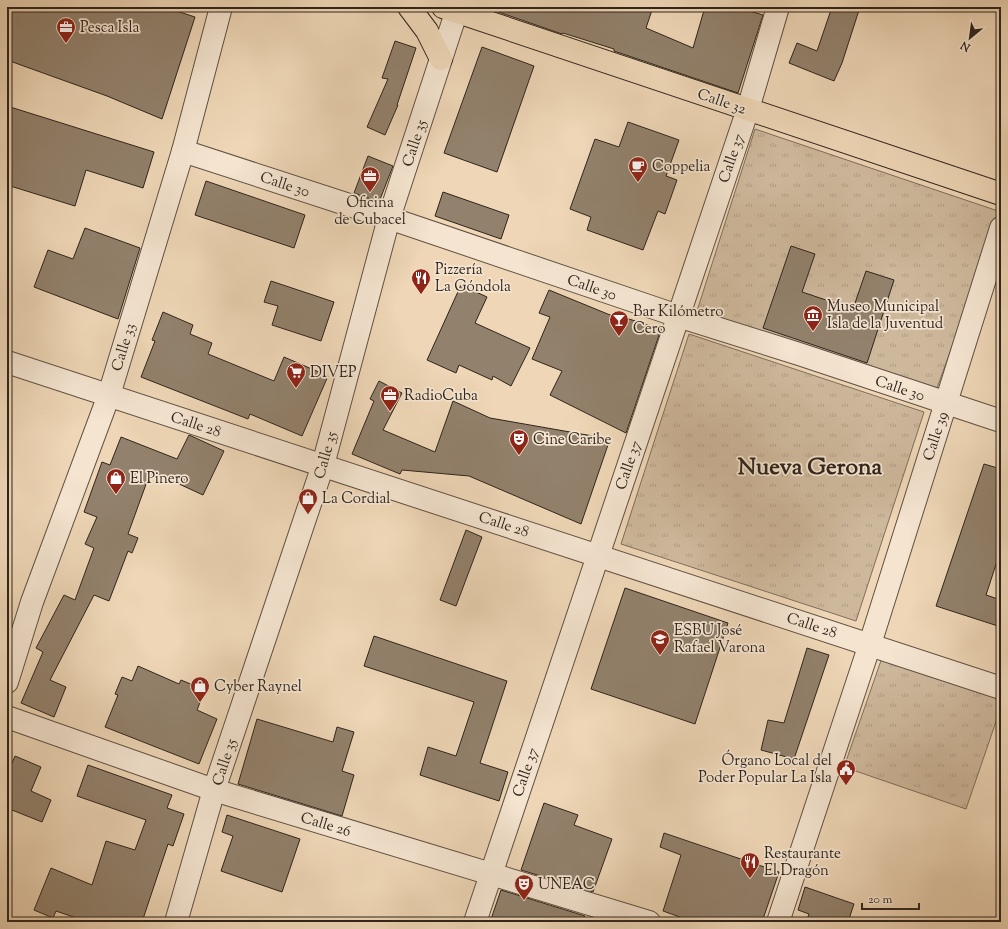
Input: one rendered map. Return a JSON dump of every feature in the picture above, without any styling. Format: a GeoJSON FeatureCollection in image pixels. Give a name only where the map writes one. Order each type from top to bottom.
{"type":"FeatureCollection","features":[{"type":"Feature","properties":{"kind":"main road"},"geometry":{"type":"LineString","coordinates":[[409,7],[426,30],[441,60]]}},
{"type":"Feature","properties":{"kind":"main road","name":"Calle 32"},"geometry":{"type":"LineString","coordinates":[[452,8],[1001,194]]}},
{"type":"Feature","properties":{"kind":"street","name":"Calle 33"},"geometry":{"type":"LineString","coordinates":[[7,682],[32,602],[109,395],[183,151],[221,7]]}},
{"type":"Feature","properties":{"kind":"street","name":"Calle 37"},"geometry":{"type":"LineString","coordinates":[[475,922],[748,109],[778,7]]}},
{"type":"Feature","properties":{"kind":"street","name":"Calle 35"},"geometry":{"type":"LineString","coordinates":[[176,922],[214,790],[323,466],[389,218],[441,60],[452,8]]}},
{"type":"Feature","properties":{"kind":"street","name":"Calle 30"},"geometry":{"type":"LineString","coordinates":[[183,151],[389,218],[678,316],[806,356],[1001,422]]}},
{"type":"Feature","properties":{"kind":"street","name":"Calle 39"},"geometry":{"type":"LineString","coordinates":[[778,922],[870,644],[1001,228]]}},
{"type":"Feature","properties":{"kind":"street","name":"Calle 28"},"geometry":{"type":"LineString","coordinates":[[7,362],[1001,688]]}},
{"type":"Feature","properties":{"kind":"street","name":"Calle 26"},"geometry":{"type":"LineString","coordinates":[[7,717],[214,790],[649,922]]}},
{"type":"Feature","properties":{"kind":"green space"},"geometry":{"type":"Polygon","coordinates":[[[755,129],[1001,212],[937,388],[697,311],[755,129]]]}},
{"type":"Feature","properties":{"kind":"green space"},"geometry":{"type":"Polygon","coordinates":[[[689,334],[924,412],[856,621],[621,544],[689,334]]]}},
{"type":"Feature","properties":{"kind":"green space"},"geometry":{"type":"Polygon","coordinates":[[[885,649],[1001,694],[1001,707],[966,809],[844,767],[885,649]]]}},
{"type":"Feature","properties":{"kind":"building"},"geometry":{"type":"Polygon","coordinates":[[[7,7],[164,7],[195,17],[162,119],[107,96],[7,60],[7,7]]]}},
{"type":"Feature","properties":{"kind":"building"},"geometry":{"type":"Polygon","coordinates":[[[484,7],[653,7],[646,28],[693,48],[705,7],[736,7],[763,15],[738,93],[614,51],[614,49],[563,33],[562,34],[484,7]]]}},
{"type":"Feature","properties":{"kind":"building"},"geometry":{"type":"Polygon","coordinates":[[[832,7],[860,7],[842,63],[834,81],[789,63],[797,43],[817,51],[832,7]]]}},
{"type":"Feature","properties":{"kind":"building"},"geometry":{"type":"Polygon","coordinates":[[[395,41],[416,48],[398,105],[385,135],[367,127],[388,79],[382,78],[395,41]]]}},
{"type":"Feature","properties":{"kind":"building"},"geometry":{"type":"Polygon","coordinates":[[[482,47],[534,66],[497,172],[444,153],[482,47]]]}},
{"type":"Feature","properties":{"kind":"building"},"geometry":{"type":"Polygon","coordinates":[[[7,106],[154,152],[143,188],[86,170],[75,206],[7,185],[7,106]]]}},
{"type":"Feature","properties":{"kind":"building"},"geometry":{"type":"Polygon","coordinates":[[[628,122],[679,140],[666,176],[677,180],[665,214],[658,211],[643,250],[587,230],[591,217],[570,209],[595,139],[619,147],[628,122]]]}},
{"type":"Feature","properties":{"kind":"building"},"geometry":{"type":"Polygon","coordinates":[[[368,156],[393,166],[379,202],[354,193],[368,156]]]}},
{"type":"Feature","properties":{"kind":"building"},"geometry":{"type":"Polygon","coordinates":[[[206,181],[305,215],[294,248],[195,215],[206,181]]]}},
{"type":"Feature","properties":{"kind":"building"},"geometry":{"type":"Polygon","coordinates":[[[443,192],[509,215],[501,239],[435,216],[443,192]]]}},
{"type":"Feature","properties":{"kind":"building"},"geometry":{"type":"Polygon","coordinates":[[[85,228],[140,248],[118,319],[34,287],[48,250],[73,259],[85,228]]]}},
{"type":"Feature","properties":{"kind":"building"},"geometry":{"type":"Polygon","coordinates":[[[791,246],[815,254],[802,292],[853,309],[866,271],[894,280],[867,363],[763,328],[791,246]]]}},
{"type":"Feature","properties":{"kind":"building"},"geometry":{"type":"Polygon","coordinates":[[[271,281],[334,302],[321,341],[272,325],[278,306],[264,302],[271,281]]]}},
{"type":"Feature","properties":{"kind":"building"},"geometry":{"type":"Polygon","coordinates":[[[461,285],[487,297],[475,323],[530,348],[511,386],[493,376],[492,380],[459,365],[456,373],[427,360],[461,285]]]}},
{"type":"Feature","properties":{"kind":"building"},"geometry":{"type":"Polygon","coordinates":[[[549,290],[615,317],[616,315],[661,329],[626,433],[550,395],[562,371],[532,359],[550,317],[539,313],[549,290]]]}},
{"type":"Feature","properties":{"kind":"building"},"geometry":{"type":"Polygon","coordinates":[[[163,312],[193,325],[190,334],[212,343],[208,354],[274,381],[284,357],[328,376],[302,436],[250,414],[248,419],[141,377],[155,341],[152,340],[163,312]]]}},
{"type":"Feature","properties":{"kind":"building","name":"Cine Caribe"},"geometry":{"type":"Polygon","coordinates":[[[379,381],[402,393],[383,430],[435,452],[453,401],[490,418],[610,439],[581,524],[469,476],[402,470],[400,474],[352,454],[374,401],[370,399],[379,381]]]}},
{"type":"Feature","properties":{"kind":"building"},"geometry":{"type":"Polygon","coordinates":[[[189,435],[224,451],[203,495],[153,472],[151,476],[149,476],[128,534],[138,538],[132,553],[128,551],[109,601],[94,595],[50,680],[66,687],[54,717],[21,703],[43,652],[36,648],[64,595],[75,600],[94,548],[85,544],[97,517],[84,512],[102,462],[110,465],[121,437],[177,459],[189,435]]]}},
{"type":"Feature","properties":{"kind":"building"},"geometry":{"type":"Polygon","coordinates":[[[984,464],[1001,469],[1001,549],[986,595],[1001,600],[1001,627],[936,606],[984,464]]]}},
{"type":"Feature","properties":{"kind":"building"},"geometry":{"type":"Polygon","coordinates":[[[466,530],[482,537],[456,606],[440,600],[466,530]]]}},
{"type":"Feature","properties":{"kind":"building","name":"ESBU José Rafael Varona"},"geometry":{"type":"Polygon","coordinates":[[[625,588],[728,623],[695,724],[591,689],[625,588]]]}},
{"type":"Feature","properties":{"kind":"building"},"geometry":{"type":"Polygon","coordinates":[[[374,636],[507,681],[480,763],[508,772],[499,801],[420,775],[428,747],[456,756],[474,702],[364,666],[374,636]]]}},
{"type":"Feature","properties":{"kind":"building"},"geometry":{"type":"Polygon","coordinates":[[[807,648],[829,655],[794,759],[761,750],[768,720],[784,723],[807,648]]]}},
{"type":"Feature","properties":{"kind":"building"},"geometry":{"type":"Polygon","coordinates":[[[138,666],[179,684],[181,680],[205,690],[197,710],[217,719],[199,764],[105,727],[118,695],[115,694],[122,677],[132,681],[138,666]]]}},
{"type":"Feature","properties":{"kind":"building"},"geometry":{"type":"Polygon","coordinates":[[[257,719],[333,742],[337,727],[354,732],[342,771],[354,775],[342,816],[238,784],[257,719]]]}},
{"type":"Feature","properties":{"kind":"building"},"geometry":{"type":"Polygon","coordinates":[[[15,756],[41,767],[31,791],[51,800],[42,822],[7,808],[7,775],[15,756]]]}},
{"type":"Feature","properties":{"kind":"building"},"geometry":{"type":"Polygon","coordinates":[[[88,765],[172,795],[167,808],[184,814],[173,846],[168,844],[142,922],[88,922],[56,911],[53,918],[34,910],[51,868],[92,885],[106,841],[135,850],[146,820],[77,796],[88,765]]]}},
{"type":"Feature","properties":{"kind":"building"},"geometry":{"type":"Polygon","coordinates":[[[544,803],[578,815],[574,825],[612,839],[593,892],[521,870],[544,803]]]}},
{"type":"Feature","properties":{"kind":"building"},"geometry":{"type":"Polygon","coordinates":[[[227,815],[300,839],[282,892],[221,871],[233,836],[222,832],[227,815]]]}},
{"type":"Feature","properties":{"kind":"building","name":"Restaurante El Dragón"},"geometry":{"type":"Polygon","coordinates":[[[664,833],[779,872],[762,922],[694,922],[663,911],[681,855],[660,847],[664,833]]]}},
{"type":"Feature","properties":{"kind":"building"},"geometry":{"type":"Polygon","coordinates":[[[805,887],[854,904],[848,922],[806,922],[809,914],[798,910],[805,887]]]}},
{"type":"Feature","properties":{"kind":"building","name":"UNEAC"},"geometry":{"type":"Polygon","coordinates":[[[501,890],[585,916],[582,922],[490,922],[501,890]]]}},
{"type":"Feature","properties":{"kind":"place","name":"Pesca Isla"},"geometry":{"type":"Point","coordinates":[66,44]}},
{"type":"Feature","properties":{"kind":"place","name":"Coppelia"},"geometry":{"type":"Point","coordinates":[638,183]}},
{"type":"Feature","properties":{"kind":"place","name":"Oficina de Cubacel"},"geometry":{"type":"Point","coordinates":[370,193]}},
{"type":"Feature","properties":{"kind":"place","name":"Pizzería La Góndola"},"geometry":{"type":"Point","coordinates":[421,295]}},
{"type":"Feature","properties":{"kind":"place","name":"Museo Municipal Isla de la Juventud"},"geometry":{"type":"Point","coordinates":[813,332]}},
{"type":"Feature","properties":{"kind":"place","name":"Bar Kilómetro Cero"},"geometry":{"type":"Point","coordinates":[619,337]}},
{"type":"Feature","properties":{"kind":"place","name":"DIVEP"},"geometry":{"type":"Point","coordinates":[296,389]}},
{"type":"Feature","properties":{"kind":"place","name":"RadioCuba"},"geometry":{"type":"Point","coordinates":[390,412]}},
{"type":"Feature","properties":{"kind":"place","name":"Cine Caribe"},"geometry":{"type":"Point","coordinates":[519,456]}},
{"type":"Feature","properties":{"kind":"place","name":"El Pinero"},"geometry":{"type":"Point","coordinates":[116,495]}},
{"type":"Feature","properties":{"kind":"place","name":"La Cordial"},"geometry":{"type":"Point","coordinates":[308,515]}},
{"type":"Feature","properties":{"kind":"place","name":"ESBU José Rafael Varona"},"geometry":{"type":"Point","coordinates":[660,656]}},
{"type":"Feature","properties":{"kind":"place","name":"Cyber Raynel"},"geometry":{"type":"Point","coordinates":[200,703]}},
{"type":"Feature","properties":{"kind":"place","name":"Órgano Local del Poder Popular La Isla"},"geometry":{"type":"Point","coordinates":[846,786]}},
{"type":"Feature","properties":{"kind":"place","name":"Restaurante El Dragón"},"geometry":{"type":"Point","coordinates":[750,879]}},
{"type":"Feature","properties":{"kind":"place","name":"UNEAC"},"geometry":{"type":"Point","coordinates":[524,901]}},
{"type":"Feature","properties":{"kind":"district","name":"Nueva Gerona"},"geometry":{"type":"Point","coordinates":[810,466]}}]}
